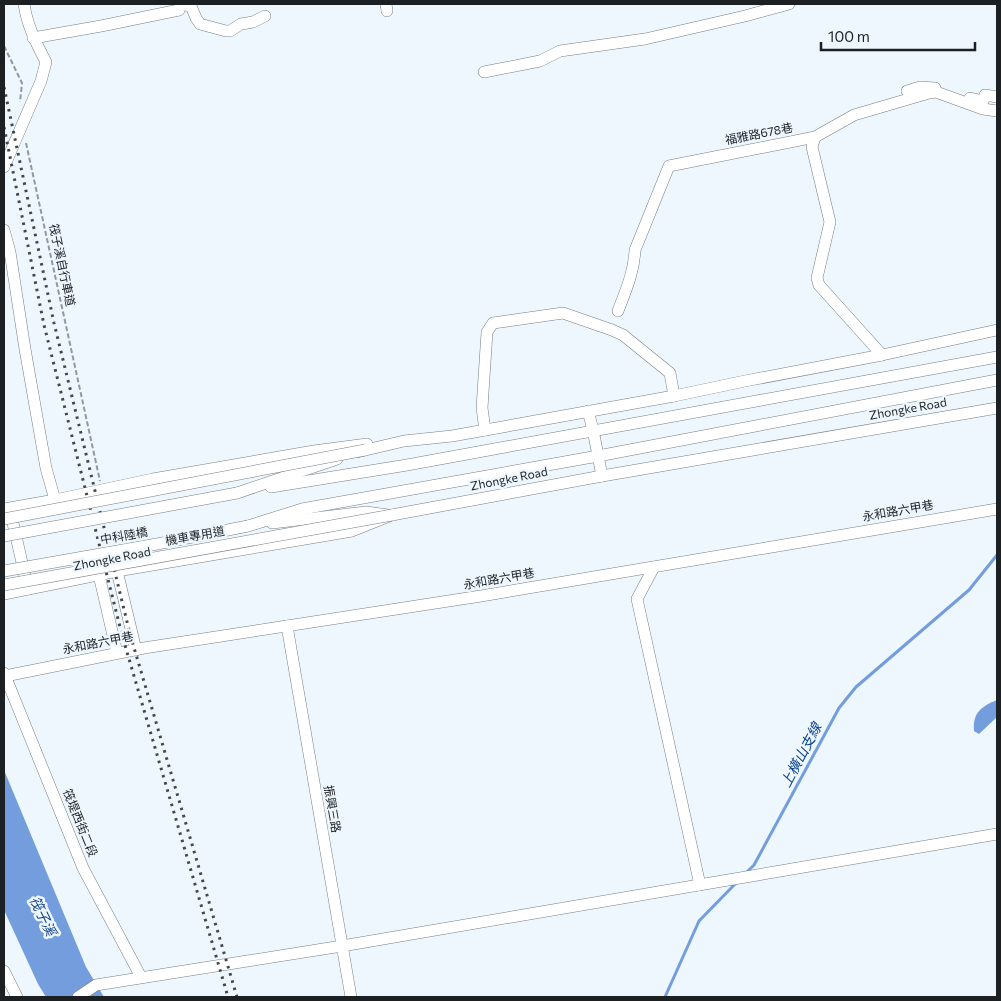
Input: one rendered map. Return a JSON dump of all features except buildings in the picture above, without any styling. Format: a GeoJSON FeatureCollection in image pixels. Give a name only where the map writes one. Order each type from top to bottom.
{"type":"FeatureCollection","features":[{"type":"Feature","properties":{"kind":"street"},"geometry":{"type":"LineString","coordinates":[[4,168],[41,82],[46,62],[33,38],[24,4]]}},
{"type":"Feature","properties":{"kind":"street"},"geometry":{"type":"LineString","coordinates":[[33,38],[179,10],[180,4],[192,6],[200,24],[226,31],[265,16]]}},
{"type":"Feature","properties":{"kind":"street"},"geometry":{"type":"LineString","coordinates":[[484,72],[540,61],[560,51],[645,39],[789,4]]}},
{"type":"Feature","properties":{"kind":"street"},"geometry":{"type":"LineString","coordinates":[[907,91],[920,87],[934,87],[983,102],[985,95],[997,97]]}},
{"type":"Feature","properties":{"kind":"street","name":"福雅路678巷"},"geometry":{"type":"LineString","coordinates":[[618,311],[632,274],[635,250],[669,166],[815,137],[854,116],[929,92],[936,92],[983,109],[997,111]]}},
{"type":"Feature","properties":{"kind":"street"},"geometry":{"type":"LineString","coordinates":[[815,137],[812,147],[830,222],[817,278],[819,285],[882,356]]}},
{"type":"Feature","properties":{"kind":"street"},"geometry":{"type":"LineString","coordinates":[[4,230],[10,252],[46,468],[54,500]]}},
{"type":"Feature","properties":{"kind":"street"},"geometry":{"type":"LineString","coordinates":[[485,430],[482,408],[487,332],[493,323],[563,313],[612,330],[624,335],[670,373],[674,396]]}},
{"type":"Feature","properties":{"kind":"street"},"geometry":{"type":"LineString","coordinates":[[28,590],[7,508],[153,479],[314,451],[363,444],[452,436],[882,356],[997,330]]}},
{"type":"Feature","properties":{"kind":"street"},"geometry":{"type":"LineString","coordinates":[[237,493],[407,465],[997,357]]}},
{"type":"Feature","properties":{"kind":"street","name":"Zhongke Road"},"geometry":{"type":"LineString","coordinates":[[248,526],[302,509],[598,456],[997,380]]}},
{"type":"Feature","properties":{"kind":"street","name":"Zhongke Road"},"geometry":{"type":"LineString","coordinates":[[4,594],[99,574],[352,530],[392,515],[602,476],[997,408]]}},
{"type":"Feature","properties":{"kind":"street"},"geometry":{"type":"LineString","coordinates":[[588,411],[602,476]]}},
{"type":"Feature","properties":{"kind":"street"},"geometry":{"type":"LineString","coordinates":[[4,519],[404,441]]}},
{"type":"Feature","properties":{"kind":"street"},"geometry":{"type":"LineString","coordinates":[[237,493],[365,450]]}},
{"type":"Feature","properties":{"kind":"street","name":"中科陸橋"},"geometry":{"type":"LineString","coordinates":[[4,536],[237,493]]}},
{"type":"Feature","properties":{"kind":"street","name":"永和路六甲巷"},"geometry":{"type":"LineString","coordinates":[[4,675],[118,653],[481,596],[997,509]]}},
{"type":"Feature","properties":{"kind":"street"},"geometry":{"type":"LineString","coordinates":[[248,526],[366,512],[392,515]]}},
{"type":"Feature","properties":{"kind":"street","name":"機車專用道"},"geometry":{"type":"LineString","coordinates":[[4,584],[392,515]]}},
{"type":"Feature","properties":{"kind":"street","name":"中科陸橋"},"geometry":{"type":"LineString","coordinates":[[4,571],[248,526]]}},
{"type":"Feature","properties":{"kind":"street"},"geometry":{"type":"LineString","coordinates":[[654,567],[637,599],[700,885]]}},
{"type":"Feature","properties":{"kind":"street"},"geometry":{"type":"LineString","coordinates":[[117,571],[136,650]]}},
{"type":"Feature","properties":{"kind":"street"},"geometry":{"type":"LineString","coordinates":[[99,574],[118,653]]}},
{"type":"Feature","properties":{"kind":"street","name":"振興三路"},"geometry":{"type":"LineString","coordinates":[[287,626],[350,997]]}},
{"type":"Feature","properties":{"kind":"street","name":"筏堤西街二段"},"geometry":{"type":"LineString","coordinates":[[4,675],[83,868],[141,977]]}},
{"type":"Feature","properties":{"kind":"street"},"geometry":{"type":"LineString","coordinates":[[78,997],[96,985],[141,977],[342,946],[997,834]]}},
{"type":"Feature","properties":{"kind":"street"},"geometry":{"type":"LineString","coordinates":[[4,971],[17,997]]}},
{"type":"Feature","properties":{"kind":"path","name":"筏子溪自行車道"},"geometry":{"type":"LineString","coordinates":[[4,46],[22,83],[19,108],[22,125],[102,490]]}},
{"type":"Feature","properties":{"kind":"water"},"geometry":{"type":"Polygon","coordinates":[[[997,700],[997,717],[979,734],[974,731],[976,715],[987,705],[997,700]]]}},
{"type":"Feature","properties":{"kind":"water","name":"筏子溪"},"geometry":{"type":"Polygon","coordinates":[[[4,770],[86,967],[104,997],[46,997],[38,984],[4,910],[4,770]]]}},
{"type":"Feature","properties":{"kind":"waterway","name":"上橫山支線"},"geometry":{"type":"LineString","coordinates":[[745,874],[754,865],[839,708],[856,687],[969,590],[997,555]]}},
{"type":"Feature","properties":{"kind":"waterway","name":"上橫山支線"},"geometry":{"type":"LineString","coordinates":[[665,997],[699,921],[737,882]]}},
{"type":"Feature","properties":{"kind":"railway"},"geometry":{"type":"LineString","coordinates":[[4,87],[54,323],[130,634],[237,997]]}},
{"type":"Feature","properties":{"kind":"railway"},"geometry":{"type":"LineString","coordinates":[[4,127],[44,325],[122,635],[228,997]]}}]}
